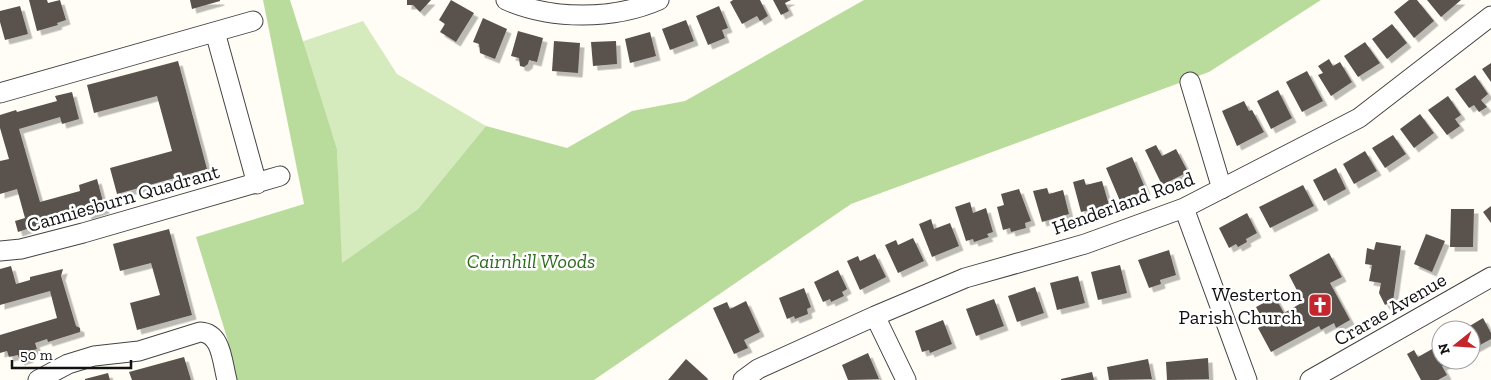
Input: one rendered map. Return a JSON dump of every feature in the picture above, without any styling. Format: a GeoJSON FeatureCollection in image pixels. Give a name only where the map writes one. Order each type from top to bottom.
{"type":"FeatureCollection","features":[{"type":"Feature","properties":{"kind":"street"},"geometry":{"type":"LineString","coordinates":[[506,0],[517,5],[551,12],[583,14],[614,13],[659,0]]}},
{"type":"Feature","properties":{"kind":"street","name":"Henderland Road"},"geometry":{"type":"LineString","coordinates":[[743,380],[758,369],[965,278],[1085,244],[1184,208],[1359,118],[1491,16]]}},
{"type":"Feature","properties":{"kind":"street"},"geometry":{"type":"LineString","coordinates":[[0,93],[253,21]]}},
{"type":"Feature","properties":{"kind":"street"},"geometry":{"type":"LineString","coordinates":[[215,32],[257,184]]}},
{"type":"Feature","properties":{"kind":"street"},"geometry":{"type":"LineString","coordinates":[[1190,82],[1222,188]]}},
{"type":"Feature","properties":{"kind":"street","name":"Canniesburn Quadrant"},"geometry":{"type":"LineString","coordinates":[[0,251],[33,247],[280,176]]}},
{"type":"Feature","properties":{"kind":"street"},"geometry":{"type":"LineString","coordinates":[[1184,208],[1247,380]]}},
{"type":"Feature","properties":{"kind":"street","name":"Crarae Avenue"},"geometry":{"type":"LineString","coordinates":[[1310,380],[1491,277]]}},
{"type":"Feature","properties":{"kind":"street"},"geometry":{"type":"LineString","coordinates":[[875,316],[906,380]]}},
{"type":"Feature","properties":{"kind":"street"},"geometry":{"type":"LineString","coordinates":[[38,380],[62,367],[94,356],[139,351],[200,332],[208,332],[215,338],[227,380]]}},
{"type":"Feature","properties":{"kind":"green space","name":"Cairnhill Woods"},"geometry":{"type":"Polygon","coordinates":[[[263,0],[290,0],[337,149],[342,263],[418,209],[486,126],[567,148],[632,111],[685,101],[864,0],[1321,0],[1209,72],[851,204],[594,380],[237,380],[228,341],[196,237],[304,204],[263,0]]]}},
{"type":"Feature","properties":{"kind":"green space"},"geometry":{"type":"Polygon","coordinates":[[[363,21],[397,74],[486,126],[418,209],[341,264],[337,149],[301,42],[363,21]]]}},
{"type":"Feature","properties":{"kind":"building"},"geometry":{"type":"Polygon","coordinates":[[[29,0],[47,0],[48,3],[60,0],[66,20],[57,23],[58,25],[37,31],[29,0]]]}},
{"type":"Feature","properties":{"kind":"building"},"geometry":{"type":"Polygon","coordinates":[[[190,0],[220,0],[220,1],[192,9],[190,0]]]}},
{"type":"Feature","properties":{"kind":"building"},"geometry":{"type":"Polygon","coordinates":[[[407,0],[431,0],[420,12],[413,5],[407,5],[407,0]]]}},
{"type":"Feature","properties":{"kind":"building"},"geometry":{"type":"Polygon","coordinates":[[[451,0],[474,13],[456,42],[440,32],[445,24],[439,20],[451,0]]]}},
{"type":"Feature","properties":{"kind":"building"},"geometry":{"type":"Polygon","coordinates":[[[733,0],[760,0],[768,16],[760,21],[757,16],[742,24],[730,2],[733,0]]]}},
{"type":"Feature","properties":{"kind":"building"},"geometry":{"type":"Polygon","coordinates":[[[773,0],[791,0],[785,3],[789,11],[781,15],[773,0]]]}},
{"type":"Feature","properties":{"kind":"building"},"geometry":{"type":"Polygon","coordinates":[[[1409,0],[1417,0],[1434,21],[1414,38],[1394,12],[1409,0]]]}},
{"type":"Feature","properties":{"kind":"building"},"geometry":{"type":"Polygon","coordinates":[[[1427,0],[1461,0],[1441,17],[1427,0]]]}},
{"type":"Feature","properties":{"kind":"building"},"geometry":{"type":"Polygon","coordinates":[[[20,6],[28,34],[5,40],[0,22],[0,11],[20,6]]]}},
{"type":"Feature","properties":{"kind":"building"},"geometry":{"type":"Polygon","coordinates":[[[719,6],[728,28],[722,30],[725,38],[708,45],[696,16],[719,6]]]}},
{"type":"Feature","properties":{"kind":"building"},"geometry":{"type":"Polygon","coordinates":[[[483,18],[507,29],[495,59],[480,53],[479,44],[473,42],[483,18]]]}},
{"type":"Feature","properties":{"kind":"building"},"geometry":{"type":"Polygon","coordinates":[[[686,20],[694,41],[670,50],[662,29],[686,20]]]}},
{"type":"Feature","properties":{"kind":"building"},"geometry":{"type":"Polygon","coordinates":[[[1392,24],[1407,43],[1387,59],[1372,39],[1392,24]]]}},
{"type":"Feature","properties":{"kind":"building"},"geometry":{"type":"Polygon","coordinates":[[[518,31],[543,38],[537,62],[529,60],[528,64],[524,67],[520,66],[519,58],[511,56],[518,31]]]}},
{"type":"Feature","properties":{"kind":"building"},"geometry":{"type":"Polygon","coordinates":[[[650,32],[656,56],[630,63],[625,39],[650,32]]]}},
{"type":"Feature","properties":{"kind":"building"},"geometry":{"type":"Polygon","coordinates":[[[554,41],[580,43],[578,73],[552,71],[554,41]]]}},
{"type":"Feature","properties":{"kind":"building"},"geometry":{"type":"Polygon","coordinates":[[[616,41],[617,64],[593,66],[591,42],[616,41]]]}},
{"type":"Feature","properties":{"kind":"building"},"geometry":{"type":"Polygon","coordinates":[[[1365,42],[1380,63],[1358,77],[1344,56],[1365,42]]]}},
{"type":"Feature","properties":{"kind":"building"},"geometry":{"type":"Polygon","coordinates":[[[1329,59],[1333,66],[1340,62],[1352,82],[1331,96],[1318,75],[1323,73],[1318,66],[1329,59]]]}},
{"type":"Feature","properties":{"kind":"building"},"geometry":{"type":"Polygon","coordinates":[[[178,61],[207,169],[117,194],[110,168],[172,151],[157,96],[94,113],[87,85],[178,61]]]}},
{"type":"Feature","properties":{"kind":"building"},"geometry":{"type":"Polygon","coordinates":[[[1491,63],[1491,82],[1482,69],[1491,63]]]}},
{"type":"Feature","properties":{"kind":"building"},"geometry":{"type":"Polygon","coordinates":[[[1307,71],[1323,101],[1302,112],[1286,82],[1307,71]]]}},
{"type":"Feature","properties":{"kind":"building"},"geometry":{"type":"Polygon","coordinates":[[[1475,75],[1488,94],[1481,100],[1487,107],[1479,112],[1474,105],[1469,108],[1455,89],[1475,75]]]}},
{"type":"Feature","properties":{"kind":"building"},"geometry":{"type":"Polygon","coordinates":[[[1278,90],[1292,118],[1271,129],[1257,101],[1278,90]]]}},
{"type":"Feature","properties":{"kind":"building"},"geometry":{"type":"Polygon","coordinates":[[[72,92],[79,119],[62,124],[60,117],[19,129],[40,202],[80,191],[79,185],[97,179],[105,209],[87,215],[85,209],[18,232],[15,221],[25,218],[17,189],[0,194],[0,161],[9,159],[0,128],[0,115],[57,101],[55,96],[72,92]]]}},
{"type":"Feature","properties":{"kind":"building"},"geometry":{"type":"Polygon","coordinates":[[[1448,96],[1461,115],[1455,119],[1460,126],[1447,135],[1428,110],[1448,96]]]}},
{"type":"Feature","properties":{"kind":"building"},"geometry":{"type":"Polygon","coordinates":[[[1244,101],[1249,111],[1252,110],[1264,132],[1237,146],[1222,111],[1244,101]]]}},
{"type":"Feature","properties":{"kind":"building"},"geometry":{"type":"Polygon","coordinates":[[[1420,114],[1434,133],[1414,148],[1400,129],[1420,114]]]}},
{"type":"Feature","properties":{"kind":"building"},"geometry":{"type":"Polygon","coordinates":[[[1393,135],[1406,154],[1385,168],[1372,148],[1393,135]]]}},
{"type":"Feature","properties":{"kind":"building"},"geometry":{"type":"Polygon","coordinates":[[[1156,145],[1162,156],[1176,149],[1188,172],[1162,185],[1145,150],[1156,145]]]}},
{"type":"Feature","properties":{"kind":"building"},"geometry":{"type":"Polygon","coordinates":[[[1365,151],[1377,171],[1354,184],[1343,164],[1365,151]]]}},
{"type":"Feature","properties":{"kind":"building"},"geometry":{"type":"Polygon","coordinates":[[[1132,157],[1146,190],[1120,201],[1106,168],[1132,157]]]}},
{"type":"Feature","properties":{"kind":"building"},"geometry":{"type":"Polygon","coordinates":[[[1336,168],[1346,189],[1324,201],[1313,180],[1336,168]]]}},
{"type":"Feature","properties":{"kind":"building"},"geometry":{"type":"Polygon","coordinates":[[[1084,179],[1086,185],[1102,181],[1109,205],[1081,212],[1073,182],[1084,179]]]}},
{"type":"Feature","properties":{"kind":"building"},"geometry":{"type":"Polygon","coordinates":[[[1303,185],[1314,206],[1270,228],[1259,207],[1303,185]]]}},
{"type":"Feature","properties":{"kind":"building"},"geometry":{"type":"Polygon","coordinates":[[[1047,188],[1049,194],[1063,190],[1069,214],[1042,222],[1033,191],[1047,188]]]}},
{"type":"Feature","properties":{"kind":"building"},"geometry":{"type":"Polygon","coordinates":[[[1019,189],[1031,221],[1025,223],[1026,228],[1011,232],[1010,228],[1003,230],[997,207],[1004,205],[1001,194],[1019,189]]]}},
{"type":"Feature","properties":{"kind":"building"},"geometry":{"type":"Polygon","coordinates":[[[970,202],[973,213],[986,208],[993,232],[987,234],[989,237],[974,242],[973,239],[966,241],[955,207],[970,202]]]}},
{"type":"Feature","properties":{"kind":"building"},"geometry":{"type":"Polygon","coordinates":[[[1491,206],[1491,223],[1483,212],[1491,206]]]}},
{"type":"Feature","properties":{"kind":"building"},"geometry":{"type":"Polygon","coordinates":[[[1451,209],[1474,209],[1473,247],[1450,247],[1451,209]]]}},
{"type":"Feature","properties":{"kind":"building"},"geometry":{"type":"Polygon","coordinates":[[[1247,213],[1257,233],[1246,239],[1247,242],[1238,247],[1236,244],[1229,248],[1219,228],[1247,213]]]}},
{"type":"Feature","properties":{"kind":"building"},"geometry":{"type":"Polygon","coordinates":[[[931,219],[934,229],[950,223],[959,246],[932,257],[919,224],[931,219]]]}},
{"type":"Feature","properties":{"kind":"building"},"geometry":{"type":"Polygon","coordinates":[[[169,229],[192,315],[137,330],[130,303],[160,295],[151,263],[120,271],[113,244],[169,229]]]}},
{"type":"Feature","properties":{"kind":"building"},"geometry":{"type":"Polygon","coordinates":[[[1426,234],[1445,241],[1432,272],[1414,264],[1426,234]]]}},
{"type":"Feature","properties":{"kind":"building"},"geometry":{"type":"Polygon","coordinates":[[[913,238],[924,261],[898,273],[885,245],[896,240],[898,245],[913,238]]]}},
{"type":"Feature","properties":{"kind":"building"},"geometry":{"type":"Polygon","coordinates":[[[1376,242],[1401,246],[1393,301],[1385,305],[1379,293],[1381,283],[1369,281],[1372,265],[1365,264],[1367,248],[1374,250],[1376,242]]]}},
{"type":"Feature","properties":{"kind":"building"},"geometry":{"type":"Polygon","coordinates":[[[1169,250],[1176,275],[1160,280],[1161,284],[1149,288],[1138,260],[1169,250]]]}},
{"type":"Feature","properties":{"kind":"building","name":"Westerton Parish Church"},"geometry":{"type":"Polygon","coordinates":[[[1329,253],[1342,277],[1330,283],[1350,320],[1336,328],[1334,323],[1321,330],[1319,326],[1271,352],[1258,328],[1265,324],[1256,307],[1275,297],[1284,313],[1303,302],[1289,275],[1329,253]]]}},
{"type":"Feature","properties":{"kind":"building"},"geometry":{"type":"Polygon","coordinates":[[[875,254],[886,277],[860,290],[847,261],[858,256],[860,261],[875,254]]]}},
{"type":"Feature","properties":{"kind":"building"},"geometry":{"type":"Polygon","coordinates":[[[1120,265],[1127,293],[1098,300],[1091,272],[1120,265]]]}},
{"type":"Feature","properties":{"kind":"building"},"geometry":{"type":"Polygon","coordinates":[[[11,266],[16,284],[30,280],[30,277],[63,269],[61,276],[76,326],[80,328],[80,332],[48,342],[47,339],[35,343],[37,349],[28,352],[29,358],[20,361],[18,355],[9,357],[7,351],[0,353],[0,335],[57,318],[50,291],[0,305],[0,269],[11,266]]]}},
{"type":"Feature","properties":{"kind":"building"},"geometry":{"type":"Polygon","coordinates":[[[838,270],[847,289],[842,292],[844,296],[831,302],[830,299],[823,302],[814,282],[838,270]]]}},
{"type":"Feature","properties":{"kind":"building"},"geometry":{"type":"Polygon","coordinates":[[[1078,276],[1085,303],[1057,310],[1050,283],[1078,276]]]}},
{"type":"Feature","properties":{"kind":"building"},"geometry":{"type":"Polygon","coordinates":[[[1035,287],[1044,313],[1017,322],[1008,296],[1035,287]]]}},
{"type":"Feature","properties":{"kind":"building"},"geometry":{"type":"Polygon","coordinates":[[[804,288],[811,307],[807,309],[808,314],[795,319],[794,316],[787,319],[779,298],[804,288]]]}},
{"type":"Feature","properties":{"kind":"building"},"geometry":{"type":"Polygon","coordinates":[[[994,299],[1004,326],[976,336],[966,309],[994,299]]]}},
{"type":"Feature","properties":{"kind":"building"},"geometry":{"type":"Polygon","coordinates":[[[746,301],[760,332],[744,340],[748,348],[734,354],[713,308],[727,302],[730,309],[746,301]]]}},
{"type":"Feature","properties":{"kind":"building"},"geometry":{"type":"Polygon","coordinates":[[[1483,318],[1491,333],[1491,339],[1481,344],[1481,320],[1483,318]]]}},
{"type":"Feature","properties":{"kind":"building"},"geometry":{"type":"Polygon","coordinates":[[[943,320],[952,344],[930,353],[929,350],[922,352],[915,331],[943,320]]]}},
{"type":"Feature","properties":{"kind":"building"},"geometry":{"type":"Polygon","coordinates":[[[1414,350],[1418,357],[1431,350],[1431,370],[1444,370],[1447,375],[1438,380],[1421,380],[1407,354],[1414,350]]]}},
{"type":"Feature","properties":{"kind":"building"},"geometry":{"type":"Polygon","coordinates":[[[868,353],[879,379],[848,380],[842,365],[868,353]]]}},
{"type":"Feature","properties":{"kind":"building"},"geometry":{"type":"Polygon","coordinates":[[[184,357],[191,380],[132,380],[129,372],[184,357]]]}},
{"type":"Feature","properties":{"kind":"building"},"geometry":{"type":"Polygon","coordinates":[[[1208,358],[1209,379],[1167,380],[1166,362],[1208,358]]]}},
{"type":"Feature","properties":{"kind":"building"},"geometry":{"type":"Polygon","coordinates":[[[686,359],[708,379],[668,380],[686,359]]]}},
{"type":"Feature","properties":{"kind":"building"},"geometry":{"type":"Polygon","coordinates":[[[1148,359],[1152,379],[1109,380],[1107,367],[1148,359]]]}},
{"type":"Feature","properties":{"kind":"building"},"geometry":{"type":"Polygon","coordinates":[[[1092,372],[1094,380],[1061,380],[1061,379],[1092,372]]]}},
{"type":"Feature","properties":{"kind":"building"},"geometry":{"type":"Polygon","coordinates":[[[108,373],[110,380],[85,380],[85,379],[108,373]]]}},
{"type":"Feature","properties":{"kind":"place","name":"Westerton Parish Church"},"geometry":{"type":"Point","coordinates":[1320,305]}}]}
